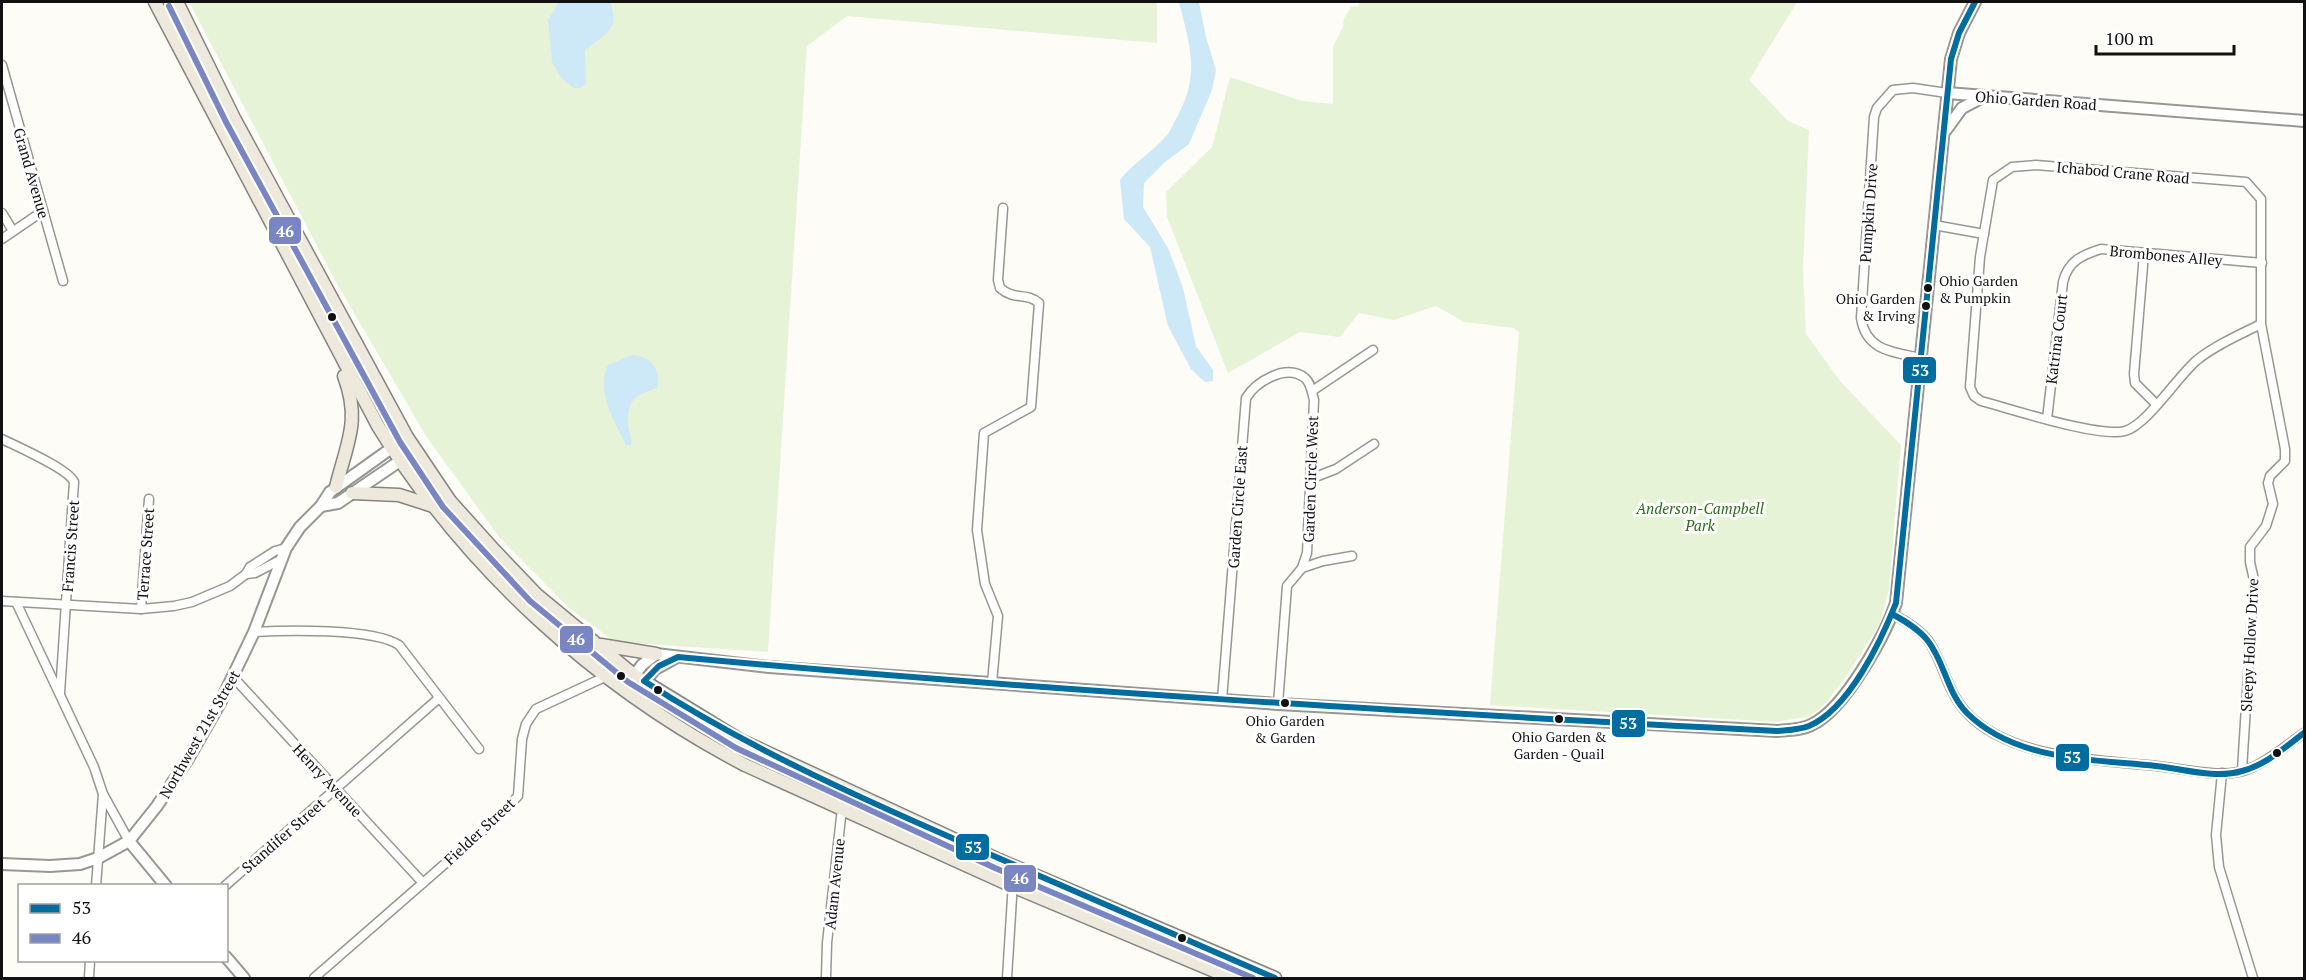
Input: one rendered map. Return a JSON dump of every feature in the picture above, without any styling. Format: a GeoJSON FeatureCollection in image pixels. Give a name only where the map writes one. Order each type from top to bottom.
{"type":"FeatureCollection","features":[{"type":"Feature","properties":{"kind":"main road"},"geometry":{"type":"LineString","coordinates":[[155,2],[329,335],[400,461],[483,566],[557,636],[628,693],[705,744],[745,765],[1012,886],[1231,978],[1238,962]]}},
{"type":"Feature","properties":{"kind":"main road"},"geometry":{"type":"LineString","coordinates":[[177,2],[225,100],[407,437],[450,501],[537,594],[639,678],[740,740],[844,790],[1014,866],[1275,978]]}},
{"type":"Feature","properties":{"kind":"main road"},"geometry":{"type":"LineString","coordinates":[[210,107],[225,100]]}},
{"type":"Feature","properties":{"kind":"main road"},"geometry":{"type":"LineString","coordinates":[[329,335],[350,391],[353,409],[348,444],[336,487]]}},
{"type":"Feature","properties":{"kind":"main road"},"geometry":{"type":"LineString","coordinates":[[352,493],[399,495],[434,506]]}},
{"type":"Feature","properties":{"kind":"main road"},"geometry":{"type":"LineString","coordinates":[[596,643],[611,648],[656,654]]}},
{"type":"Feature","properties":{"kind":"street"},"geometry":{"type":"LineString","coordinates":[[628,693],[656,654],[769,667],[1278,704],[1777,731],[1812,725],[1835,707],[1880,642],[1893,614],[1898,592],[1947,93],[1953,50],[1975,2]]}},
{"type":"Feature","properties":{"kind":"street","name":"Grand Avenue"},"geometry":{"type":"LineString","coordinates":[[2,65],[5,95],[63,281]]}},
{"type":"Feature","properties":{"kind":"street","name":"Pumpkin Drive"},"geometry":{"type":"LineString","coordinates":[[1921,358],[1886,350],[1873,343],[1865,335],[1861,318],[1875,117],[1877,108],[1893,90],[1913,88],[1947,93]]}},
{"type":"Feature","properties":{"kind":"street","name":"Ohio Garden Road"},"geometry":{"type":"LineString","coordinates":[[1947,93],[2304,121]]}},
{"type":"Feature","properties":{"kind":"street"},"geometry":{"type":"LineString","coordinates":[[1943,135],[1962,108],[1986,96]]}},
{"type":"Feature","properties":{"kind":"street","name":"Ichabod Crane Road"},"geometry":{"type":"LineString","coordinates":[[1984,234],[1993,180],[2012,167],[2036,165],[2246,182]]}},
{"type":"Feature","properties":{"kind":"street","name":"Sleepy Hollow Drive"},"geometry":{"type":"LineString","coordinates":[[2242,770],[2254,580],[2250,562],[2250,547],[2266,526],[2273,504],[2268,483],[2270,476],[2285,461],[2285,449],[2261,324],[2261,199],[2246,182]]}},
{"type":"Feature","properties":{"kind":"street"},"geometry":{"type":"LineString","coordinates":[[992,683],[998,616],[985,584],[977,530],[984,433],[1031,407],[1039,303],[1034,298],[1008,295],[1000,288],[998,280],[1003,208]]}},
{"type":"Feature","properties":{"kind":"street"},"geometry":{"type":"LineString","coordinates":[[2,239],[42,211]]}},
{"type":"Feature","properties":{"kind":"street"},"geometry":{"type":"LineString","coordinates":[[2,213],[13,231]]}},
{"type":"Feature","properties":{"kind":"street"},"geometry":{"type":"LineString","coordinates":[[1934,225],[1984,234],[1980,257],[1971,387],[1974,396],[1982,401],[2100,431],[2123,432],[2136,427],[2197,360],[2222,343],[2261,324]]}},
{"type":"Feature","properties":{"kind":"street","name":"Brombones Alley"},"geometry":{"type":"LineString","coordinates":[[2073,262],[2083,254],[2101,249],[2262,263]]}},
{"type":"Feature","properties":{"kind":"street"},"geometry":{"type":"LineString","coordinates":[[2144,254],[2134,383],[2156,404]]}},
{"type":"Feature","properties":{"kind":"street","name":"Katrina Court"},"geometry":{"type":"LineString","coordinates":[[2047,419],[2063,282],[2066,271],[2073,262]]}},
{"type":"Feature","properties":{"kind":"street"},"geometry":{"type":"LineString","coordinates":[[1312,391],[1372,350]]}},
{"type":"Feature","properties":{"kind":"street","name":"Garden Circle East"},"geometry":{"type":"LineString","coordinates":[[1222,700],[1246,398],[1261,381],[1286,373],[1306,379],[1312,391]]}},
{"type":"Feature","properties":{"kind":"street","name":"Garden Circle West"},"geometry":{"type":"LineString","coordinates":[[1278,704],[1287,586],[1302,568],[1307,553],[1314,400],[1312,391]]}},
{"type":"Feature","properties":{"kind":"street","name":"Northwest 21st Street"},"geometry":{"type":"LineString","coordinates":[[2,864],[50,867],[80,864],[98,858],[129,841],[157,806],[188,759],[234,678],[284,554],[300,527],[321,506],[330,492],[407,437]]}},
{"type":"Feature","properties":{"kind":"street","name":"Francis Street"},"geometry":{"type":"LineString","coordinates":[[2,439],[72,477],[74,498],[60,694]]}},
{"type":"Feature","properties":{"kind":"street"},"geometry":{"type":"LineString","coordinates":[[1311,478],[1336,469],[1374,444]]}},
{"type":"Feature","properties":{"kind":"street","name":"Northwest 21st Street"},"geometry":{"type":"LineString","coordinates":[[321,506],[338,503],[416,450]]}},
{"type":"Feature","properties":{"kind":"street","name":"Terrace Street"},"geometry":{"type":"LineString","coordinates":[[141,609],[149,499]]}},
{"type":"Feature","properties":{"kind":"street"},"geometry":{"type":"LineString","coordinates":[[2,601],[141,609],[192,602],[230,586],[246,574],[250,567],[275,551],[284,554]]}},
{"type":"Feature","properties":{"kind":"street"},"geometry":{"type":"LineString","coordinates":[[1302,568],[1323,561],[1352,556]]}},
{"type":"Feature","properties":{"kind":"street"},"geometry":{"type":"LineString","coordinates":[[16,602],[104,794],[129,841],[165,884]]}},
{"type":"Feature","properties":{"kind":"street"},"geometry":{"type":"LineString","coordinates":[[1893,614],[1908,622],[1931,644],[1954,696],[1968,714],[1995,734],[2013,742],[2073,758],[2222,773],[2251,769],[2304,733]]}},
{"type":"Feature","properties":{"kind":"street"},"geometry":{"type":"LineString","coordinates":[[254,632],[295,629],[392,640],[399,645],[479,749]]}},
{"type":"Feature","properties":{"kind":"street"},"geometry":{"type":"LineString","coordinates":[[639,678],[678,657]]}},
{"type":"Feature","properties":{"kind":"street","name":"Fielder Street"},"geometry":{"type":"LineString","coordinates":[[314,978],[494,821],[518,796],[522,739],[526,724],[536,709],[607,676]]}},
{"type":"Feature","properties":{"kind":"street","name":"Henry Avenue"},"geometry":{"type":"LineString","coordinates":[[234,678],[423,883]]}},
{"type":"Feature","properties":{"kind":"street","name":"Standifer Street"},"geometry":{"type":"LineString","coordinates":[[226,884],[439,698]]}},
{"type":"Feature","properties":{"kind":"street"},"geometry":{"type":"LineString","coordinates":[[2222,773],[2216,835],[2219,867],[2253,978]]}},
{"type":"Feature","properties":{"kind":"street","name":"Adam Avenue"},"geometry":{"type":"LineString","coordinates":[[826,978],[827,943],[844,790]]}},
{"type":"Feature","properties":{"kind":"street"},"geometry":{"type":"LineString","coordinates":[[96,884],[104,794]]}},
{"type":"Feature","properties":{"kind":"street"},"geometry":{"type":"LineString","coordinates":[[1007,978],[1014,866]]}},
{"type":"Feature","properties":{"kind":"street"},"geometry":{"type":"LineString","coordinates":[[228,959],[244,978]]}},
{"type":"Feature","properties":{"kind":"street"},"geometry":{"type":"LineString","coordinates":[[89,978],[90,962]]}},
{"type":"Feature","properties":{"kind":"green space"},"geometry":{"type":"Polygon","coordinates":[[[189,2],[1157,2],[1157,43],[847,16],[807,46],[768,652],[615,642],[568,607],[499,537],[426,436],[337,284],[189,2]]]}},
{"type":"Feature","properties":{"kind":"green space","name":"Anderson-Campbell Park"},"geometry":{"type":"Polygon","coordinates":[[[1360,2],[1797,2],[1749,80],[1788,121],[1809,130],[1803,271],[1806,334],[1840,381],[1901,445],[1889,589],[1880,623],[1852,668],[1825,704],[1810,716],[1777,722],[1490,705],[1519,332],[1514,328],[1464,322],[1436,306],[1394,320],[1359,313],[1340,337],[1300,332],[1228,373],[1167,217],[1166,192],[1212,147],[1230,77],[1302,101],[1333,104],[1333,46],[1343,27],[1344,18],[1351,7],[1359,6],[1360,2]]]}},
{"type":"Feature","properties":{"kind":"water"},"geometry":{"type":"Polygon","coordinates":[[[559,2],[610,2],[613,12],[612,26],[585,51],[586,84],[581,88],[574,88],[562,79],[552,62],[548,20],[559,2]]]}},
{"type":"Feature","properties":{"kind":"water"},"geometry":{"type":"Polygon","coordinates":[[[1179,2],[1199,2],[1216,70],[1212,90],[1189,144],[1165,162],[1144,183],[1143,207],[1168,248],[1183,288],[1196,346],[1213,370],[1213,381],[1205,382],[1191,369],[1168,326],[1150,247],[1124,219],[1120,180],[1168,133],[1184,103],[1189,88],[1191,61],[1179,2]]]}},
{"type":"Feature","properties":{"kind":"water"},"geometry":{"type":"Polygon","coordinates":[[[632,355],[644,358],[653,364],[656,369],[658,387],[640,395],[631,404],[628,423],[632,443],[626,445],[608,406],[604,385],[608,365],[632,355]]]}},
{"type":"Feature","properties":{"kind":"transit line","name":"53"},"geometry":{"type":"LineString","coordinates":[[1275,978],[838,787],[720,726],[644,681],[659,666],[678,657],[953,680],[1364,708],[1777,731],[1809,726],[1824,717],[1850,690],[1882,636],[1896,603],[1951,59],[1959,33],[1975,2]]}},
{"type":"Feature","properties":{"kind":"transit line","name":"46"},"geometry":{"type":"LineString","coordinates":[[169,6],[226,122],[400,442],[443,507],[530,601],[628,682],[736,748],[995,868],[1253,978]]}},
{"type":"Feature","properties":{"kind":"transit line","name":"53"},"geometry":{"type":"LineString","coordinates":[[1892,614],[1907,622],[1928,641],[1950,687],[1967,713],[1986,729],[2008,741],[2031,749],[2081,759],[2221,774],[2251,768],[2275,755],[2304,733]]}},
{"type":"Feature","properties":{"kind":"place","name":"Ohio Garden & Pumpkin"},"geometry":{"type":"Point","coordinates":[1928,288]}},
{"type":"Feature","properties":{"kind":"place","name":"Ohio Garden & Irving"},"geometry":{"type":"Point","coordinates":[1926,306]}},
{"type":"Feature","properties":{"kind":"place","name":"Ohio Garden & Garden"},"geometry":{"type":"Point","coordinates":[1285,703]}},
{"type":"Feature","properties":{"kind":"place","name":"Ohio Garden & Garden - Quail"},"geometry":{"type":"Point","coordinates":[1559,719]}}]}
